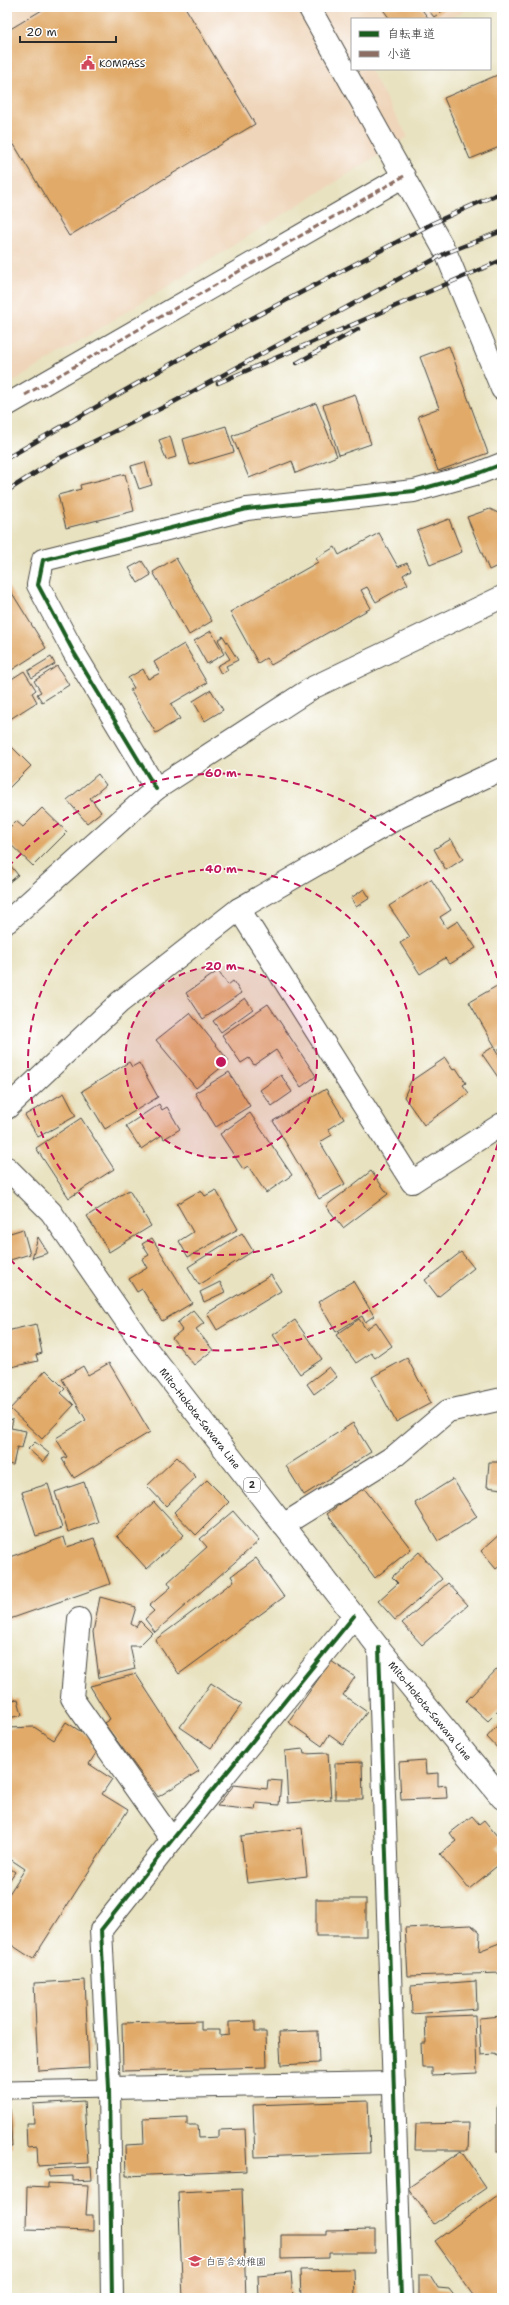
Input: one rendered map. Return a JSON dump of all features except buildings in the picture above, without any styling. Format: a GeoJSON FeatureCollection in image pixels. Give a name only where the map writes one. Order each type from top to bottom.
{"type":"FeatureCollection","features":[{"type":"Feature","properties":{"kind":"street"},"geometry":{"type":"LineString","coordinates":[[309,7],[404,176],[458,277],[502,389]]}},
{"type":"Feature","properties":{"kind":"street"},"geometry":{"type":"LineString","coordinates":[[16,400],[404,176]]}},
{"type":"Feature","properties":{"kind":"street"},"geometry":{"type":"LineString","coordinates":[[156,788],[73,651],[38,585],[43,560],[247,509],[414,491],[479,473],[502,464]]}},
{"type":"Feature","properties":{"kind":"street"},"geometry":{"type":"LineString","coordinates":[[7,922],[156,788],[312,688],[502,597]]}},
{"type":"Feature","properties":{"kind":"street"},"geometry":{"type":"LineString","coordinates":[[7,1108],[120,1002],[239,909],[399,817],[502,769]]}},
{"type":"Feature","properties":{"kind":"street"},"geometry":{"type":"LineString","coordinates":[[239,909],[412,1182],[502,1124]]}},
{"type":"Feature","properties":{"kind":"street","name":"Mito-Hokota-Sawara Line"},"geometry":{"type":"LineString","coordinates":[[7,1168],[51,1212],[138,1338],[379,1648],[502,1798]]}},
{"type":"Feature","properties":{"kind":"street"},"geometry":{"type":"LineString","coordinates":[[283,1525],[396,1455],[448,1411],[502,1399]]}},
{"type":"Feature","properties":{"kind":"street"},"geometry":{"type":"LineString","coordinates":[[112,2298],[109,2088],[101,1930],[354,1616]]}},
{"type":"Feature","properties":{"kind":"street"},"geometry":{"type":"LineString","coordinates":[[79,1619],[72,1698],[172,1840]]}},
{"type":"Feature","properties":{"kind":"street"},"geometry":{"type":"LineString","coordinates":[[379,1648],[401,2298]]}},
{"type":"Feature","properties":{"kind":"street"},"geometry":{"type":"LineString","coordinates":[[109,2088],[394,2083]]}},
{"type":"Feature","properties":{"kind":"lane"},"geometry":{"type":"LineString","coordinates":[[7,2090],[109,2088]]}},
{"type":"Feature","properties":{"kind":"shaded area"},"geometry":{"type":"Polygon","coordinates":[[[7,7],[472,7],[451,18],[351,18],[351,70],[370,70],[408,137],[7,386],[7,7]]]}},
{"type":"Feature","properties":{"kind":"railway"},"geometry":{"type":"LineString","coordinates":[[7,458],[243,323],[431,224],[502,192]]}},
{"type":"Feature","properties":{"kind":"railway"},"geometry":{"type":"LineString","coordinates":[[7,491],[54,461],[170,404],[446,253],[502,231]]}},
{"type":"Feature","properties":{"kind":"railway"},"geometry":{"type":"LineString","coordinates":[[218,383],[502,260]]}},
{"type":"Feature","properties":{"kind":"railway"},"geometry":{"type":"LineString","coordinates":[[297,363],[358,329]]}},
{"type":"Feature","properties":{"kind":"marked path"},"geometry":{"type":"LineString","coordinates":[[25,395],[404,176]]}},
{"type":"Feature","properties":{"kind":"cycle path"},"geometry":{"type":"LineString","coordinates":[[156,789],[73,651],[38,585],[43,560],[247,509],[414,491],[479,473],[502,464]]}},
{"type":"Feature","properties":{"kind":"cycle path"},"geometry":{"type":"LineString","coordinates":[[112,2298],[109,2088],[101,1930],[354,1616]]}},
{"type":"Feature","properties":{"kind":"cycle path"},"geometry":{"type":"LineString","coordinates":[[379,1648],[401,2298]]}},
{"type":"Feature","properties":{"kind":"place","name":"KOMPASS"},"geometry":{"type":"Point","coordinates":[88,63]}},
{"type":"Feature","properties":{"kind":"place","name":"白百合幼稚園"},"geometry":{"type":"Point","coordinates":[195,2261]}}]}
